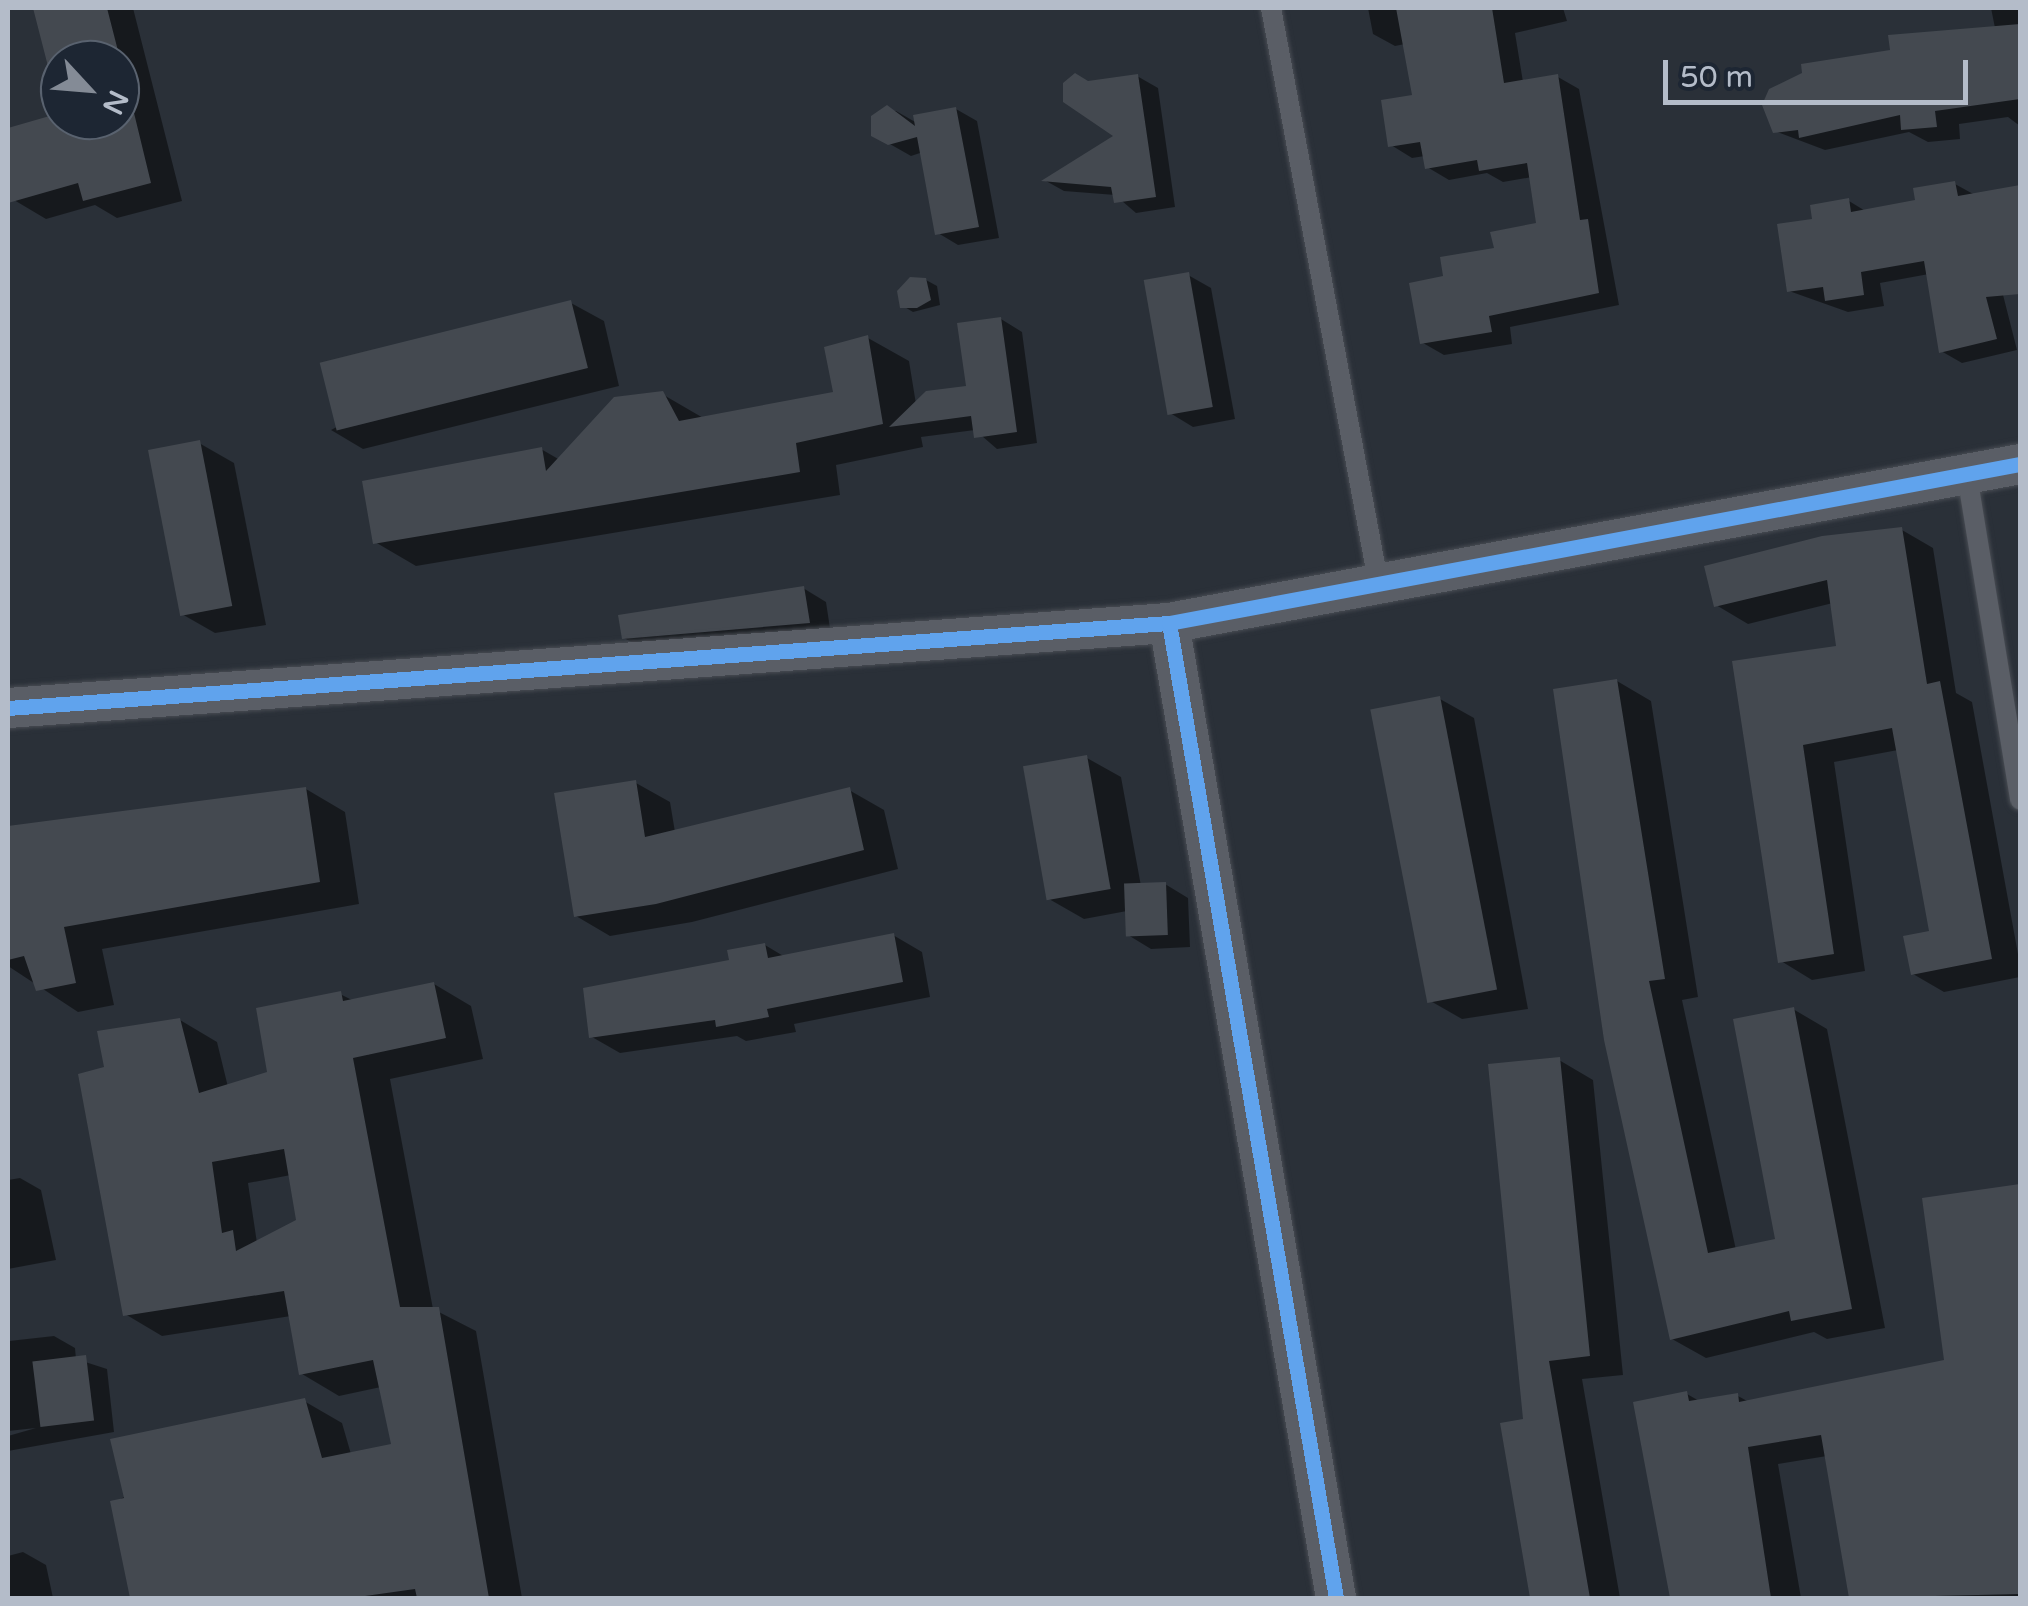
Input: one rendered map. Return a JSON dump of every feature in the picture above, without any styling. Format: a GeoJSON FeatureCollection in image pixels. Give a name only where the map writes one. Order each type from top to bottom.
{"type":"FeatureCollection","features":[{"type":"Feature","properties":{"kind":"street"},"geometry":{"type":"LineString","coordinates":[[8,708],[1169,622],[1966,469],[2020,464]]}},
{"type":"Feature","properties":{"kind":"street"},"geometry":{"type":"LineString","coordinates":[[1169,622],[1336,1598]]}},
{"type":"Feature","properties":{"kind":"lane"},"geometry":{"type":"LineString","coordinates":[[1272,8],[1378,581]]}},
{"type":"Feature","properties":{"kind":"lane"},"geometry":{"type":"LineString","coordinates":[[1966,469],[2020,800]]}},
{"type":"Feature","properties":{"kind":"building"},"geometry":{"type":"Polygon","coordinates":[[[33,8],[107,8],[115,40],[41,40],[33,8]]]}},
{"type":"Feature","properties":{"kind":"building"},"geometry":{"type":"Polygon","coordinates":[[[1396,8],[1492,8],[1504,83],[1558,74],[1580,220],[1588,219],[1599,293],[1489,316],[1492,332],[1420,344],[1409,283],[1443,276],[1440,257],[1494,248],[1490,232],[1536,223],[1527,163],[1479,171],[1477,160],[1425,169],[1420,142],[1388,147],[1381,100],[1412,95],[1396,8]]]}},
{"type":"Feature","properties":{"kind":"building"},"geometry":{"type":"Polygon","coordinates":[[[2020,24],[2020,99],[1935,111],[1937,127],[1901,130],[1900,115],[1799,138],[1798,130],[1773,133],[1762,105],[1769,89],[1802,73],[1801,64],[1890,50],[1888,35],[2020,24]]]}},
{"type":"Feature","properties":{"kind":"building"},"geometry":{"type":"Polygon","coordinates":[[[1075,73],[1088,81],[1138,74],[1156,197],[1114,203],[1111,187],[1041,181],[1113,136],[1063,102],[1063,83],[1075,73]]]}},
{"type":"Feature","properties":{"kind":"building"},"geometry":{"type":"Polygon","coordinates":[[[887,105],[915,126],[913,115],[956,107],[979,227],[935,235],[917,137],[888,145],[871,136],[871,116],[887,105]]]}},
{"type":"Feature","properties":{"kind":"building"},"geometry":{"type":"Polygon","coordinates":[[[40,119],[40,140],[140,139],[151,183],[83,201],[78,183],[8,203],[8,128],[40,119]]]}},
{"type":"Feature","properties":{"kind":"building"},"geometry":{"type":"Polygon","coordinates":[[[1955,181],[1958,196],[2020,185],[2020,294],[1986,297],[1997,339],[1939,353],[1924,261],[1861,272],[1864,295],[1825,301],[1823,287],[1787,292],[1777,224],[1812,219],[1810,205],[1849,198],[1851,212],[1915,200],[1913,188],[1955,181]]]}},
{"type":"Feature","properties":{"kind":"building"},"geometry":{"type":"Polygon","coordinates":[[[1189,272],[1213,407],[1167,415],[1144,280],[1189,272]]]}},
{"type":"Feature","properties":{"kind":"building"},"geometry":{"type":"Polygon","coordinates":[[[910,277],[926,278],[931,300],[917,308],[900,308],[897,291],[910,277]]]}},
{"type":"Feature","properties":{"kind":"building"},"geometry":{"type":"Polygon","coordinates":[[[571,300],[588,368],[337,431],[320,363],[571,300]]]}},
{"type":"Feature","properties":{"kind":"building"},"geometry":{"type":"Polygon","coordinates":[[[1001,317],[1017,432],[974,438],[971,416],[889,427],[926,391],[966,386],[957,323],[1001,317]]]}},
{"type":"Feature","properties":{"kind":"building"},"geometry":{"type":"Polygon","coordinates":[[[868,335],[883,424],[796,443],[800,472],[373,544],[362,481],[542,447],[546,471],[614,397],[663,391],[679,421],[833,392],[824,347],[868,335]]]}},
{"type":"Feature","properties":{"kind":"building"},"geometry":{"type":"Polygon","coordinates":[[[200,440],[232,606],[180,616],[148,450],[200,440]]]}},
{"type":"Feature","properties":{"kind":"building"},"geometry":{"type":"Polygon","coordinates":[[[1902,527],[1927,684],[1940,681],[1992,959],[1911,975],[1903,936],[1929,931],[1892,728],[1803,745],[1834,954],[1778,963],[1732,661],[1836,646],[1827,580],[1714,607],[1704,566],[1822,536],[1902,527]]]}},
{"type":"Feature","properties":{"kind":"building"},"geometry":{"type":"Polygon","coordinates":[[[804,586],[810,623],[622,639],[618,615],[804,586]]]}},
{"type":"Feature","properties":{"kind":"building"},"geometry":{"type":"Polygon","coordinates":[[[1617,679],[1665,979],[1649,981],[1708,1253],[1775,1239],[1733,1019],[1794,1007],[1852,1309],[1791,1321],[1789,1311],[1670,1340],[1604,1040],[1553,689],[1617,679]]]}},
{"type":"Feature","properties":{"kind":"building"},"geometry":{"type":"Polygon","coordinates":[[[1440,696],[1497,990],[1427,1003],[1370,710],[1440,696]]]}},
{"type":"Feature","properties":{"kind":"building"},"geometry":{"type":"Polygon","coordinates":[[[1087,755],[1111,889],[1047,900],[1023,766],[1087,755]]]}},
{"type":"Feature","properties":{"kind":"building"},"geometry":{"type":"Polygon","coordinates":[[[636,780],[645,837],[850,787],[864,850],[656,904],[574,917],[554,793],[636,780]]]}},
{"type":"Feature","properties":{"kind":"building"},"geometry":{"type":"Polygon","coordinates":[[[306,787],[320,882],[64,927],[76,983],[36,991],[24,956],[8,960],[8,826],[306,787]]]}},
{"type":"Feature","properties":{"kind":"building"},"geometry":{"type":"Polygon","coordinates":[[[1166,882],[1168,935],[1126,936],[1124,883],[1166,882]]]}},
{"type":"Feature","properties":{"kind":"building"},"geometry":{"type":"Polygon","coordinates":[[[894,933],[903,982],[767,1009],[769,1017],[716,1027],[715,1020],[589,1038],[583,988],[729,960],[727,950],[765,943],[768,958],[894,933]]]}},
{"type":"Feature","properties":{"kind":"building"},"geometry":{"type":"Polygon","coordinates":[[[434,982],[446,1038],[353,1058],[400,1307],[439,1307],[489,1598],[417,1598],[415,1589],[351,1598],[130,1598],[110,1501],[124,1498],[110,1439],[305,1398],[322,1458],[391,1444],[373,1360],[299,1375],[284,1291],[123,1316],[78,1074],[104,1067],[97,1031],[180,1018],[199,1093],[267,1072],[256,1008],[341,991],[343,1001],[434,982]],[[284,1149],[212,1162],[222,1233],[233,1230],[236,1251],[296,1220],[284,1149]]]}},
{"type":"Feature","properties":{"kind":"building"},"geometry":{"type":"Polygon","coordinates":[[[1560,1057],[1590,1356],[1549,1361],[1590,1598],[1530,1598],[1500,1423],[1523,1419],[1488,1064],[1560,1057]]]}},
{"type":"Feature","properties":{"kind":"building"},"geometry":{"type":"Polygon","coordinates":[[[2020,1184],[2020,1594],[1849,1598],[1821,1435],[1748,1447],[1771,1598],[1670,1598],[1633,1402],[1687,1391],[1689,1401],[1738,1393],[1739,1402],[1944,1360],[1922,1198],[2020,1184]]]}},
{"type":"Feature","properties":{"kind":"building"},"geometry":{"type":"Polygon","coordinates":[[[86,1355],[94,1421],[40,1427],[32,1362],[86,1355]]]}},
{"type":"Feature","properties":{"kind":"cycle path"},"geometry":{"type":"LineString","coordinates":[[8,708],[1169,623],[2020,464]]}},
{"type":"Feature","properties":{"kind":"cycle path"},"geometry":{"type":"LineString","coordinates":[[1169,623],[1336,1598]]}}]}
